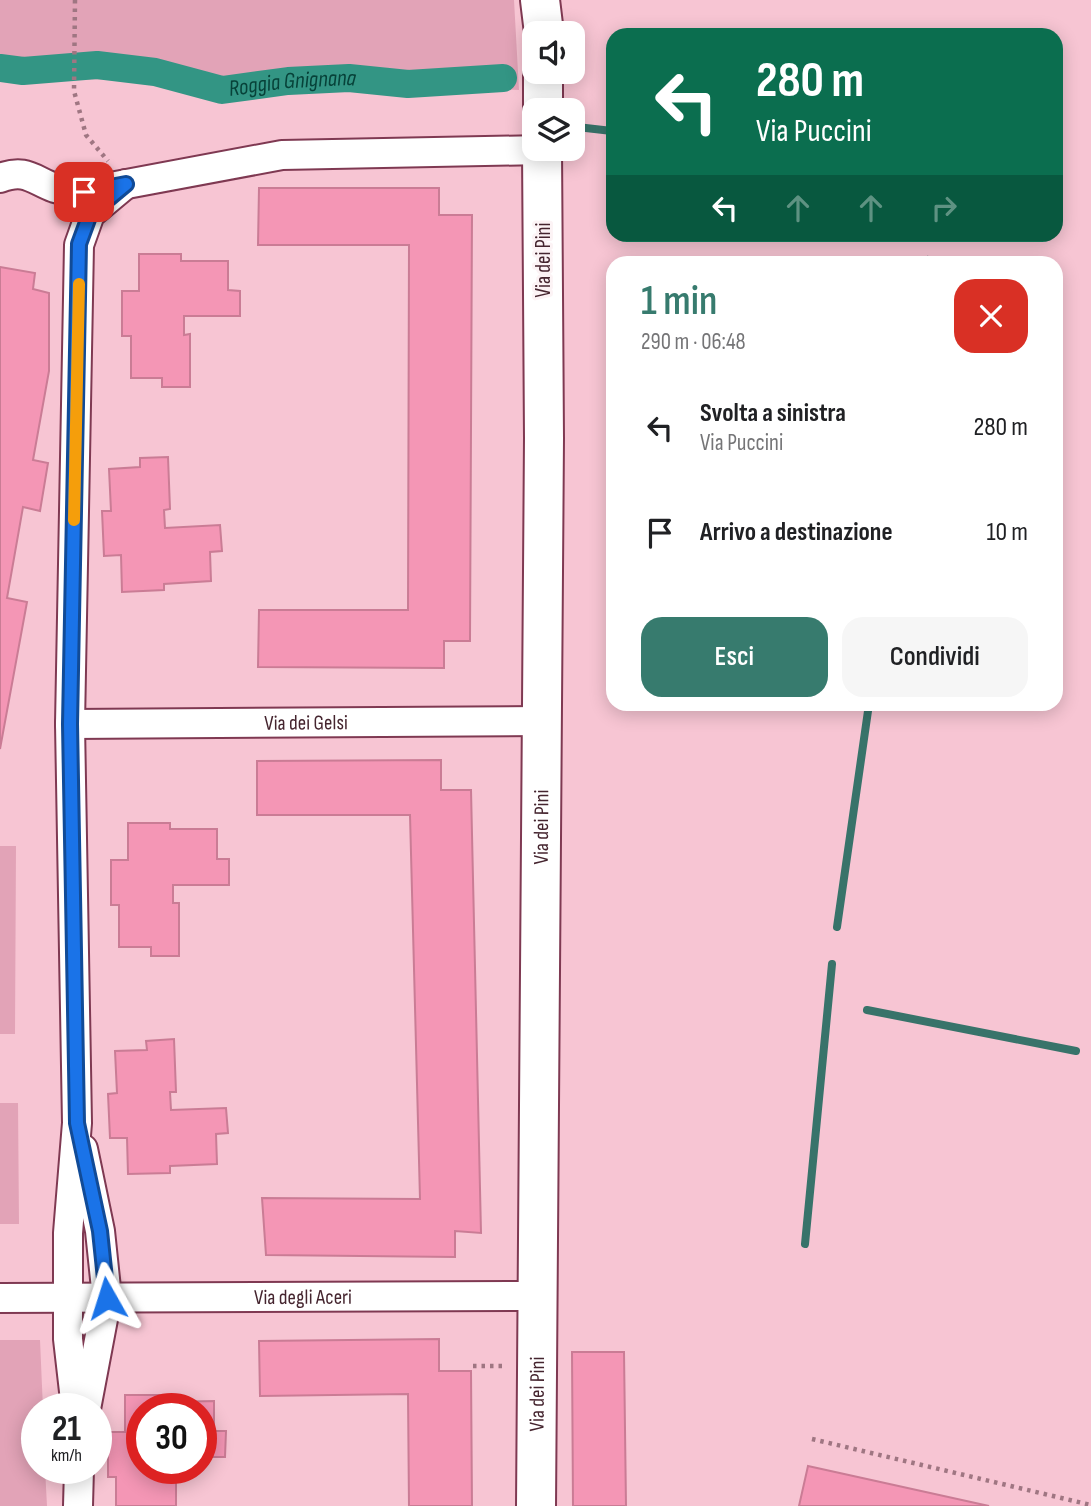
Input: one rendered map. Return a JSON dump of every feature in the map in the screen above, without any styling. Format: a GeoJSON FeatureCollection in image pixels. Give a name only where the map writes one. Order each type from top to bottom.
{"type":"FeatureCollection","features":[{"type":"Feature","properties":{"kind":"street"},"geometry":{"type":"LineString","coordinates":[[0,178],[13,173],[39,178],[55,188],[84,192],[282,155],[522,149]]}},
{"type":"Feature","properties":{"kind":"street","name":"Via dei Pini"},"geometry":{"type":"LineString","coordinates":[[536,1506],[542,721],[542,161]]}},
{"type":"Feature","properties":{"kind":"street"},"geometry":{"type":"LineString","coordinates":[[74,1393],[68,1339],[68,1233],[77,1123],[70,724],[79,244],[90,214],[126,184]]}},
{"type":"Feature","properties":{"kind":"street","name":"Via dei Gelsi"},"geometry":{"type":"LineString","coordinates":[[70,724],[542,721]]}},
{"type":"Feature","properties":{"kind":"street"},"geometry":{"type":"LineString","coordinates":[[77,1123],[100,1231],[107,1298],[89,1393]]}},
{"type":"Feature","properties":{"kind":"street","name":"Via degli Aceri"},"geometry":{"type":"LineString","coordinates":[[0,1298],[539,1296]]}},
{"type":"Feature","properties":{"kind":"street"},"geometry":{"type":"LineString","coordinates":[[78,1506],[79,1484]]}},
{"type":"Feature","properties":{"kind":"path"},"geometry":{"type":"LineString","coordinates":[[75,0],[74,80],[86,135],[126,184]]}},
{"type":"Feature","properties":{"kind":"path"},"geometry":{"type":"LineString","coordinates":[[473,1366],[510,1366]]}},
{"type":"Feature","properties":{"kind":"path"},"geometry":{"type":"LineString","coordinates":[[812,1439],[1091,1505]]}},
{"type":"Feature","properties":{"kind":"shaded area"},"geometry":{"type":"Polygon","coordinates":[[[0,0],[514,0],[519,90],[348,84],[213,95],[160,79],[0,80],[0,0]]]}},
{"type":"Feature","properties":{"kind":"shaded area"},"geometry":{"type":"Polygon","coordinates":[[[0,846],[16,846],[15,1034],[0,1034],[0,846]]]}},
{"type":"Feature","properties":{"kind":"shaded area"},"geometry":{"type":"Polygon","coordinates":[[[0,1103],[18,1103],[19,1224],[0,1224],[0,1103]]]}},
{"type":"Feature","properties":{"kind":"shaded area"},"geometry":{"type":"Polygon","coordinates":[[[0,1340],[40,1340],[42,1393],[21,1393],[21,1484],[46,1484],[47,1506],[0,1506],[0,1340]]]}},
{"type":"Feature","properties":{"kind":"building"},"geometry":{"type":"Polygon","coordinates":[[[259,188],[439,188],[439,215],[472,215],[470,641],[444,641],[444,668],[258,667],[259,610],[408,610],[409,245],[258,245],[259,188]]]}},
{"type":"Feature","properties":{"kind":"building"},"geometry":{"type":"Polygon","coordinates":[[[139,254],[181,254],[181,261],[228,261],[228,290],[240,291],[240,316],[184,316],[184,335],[190,334],[190,387],[162,387],[162,378],[131,378],[131,336],[122,336],[122,291],[139,291],[139,254]]]}},
{"type":"Feature","properties":{"kind":"building"},"geometry":{"type":"Polygon","coordinates":[[[0,267],[35,273],[33,289],[49,293],[49,371],[33,460],[48,463],[40,511],[23,507],[7,598],[27,602],[0,749],[0,267]]]}},
{"type":"Feature","properties":{"kind":"building"},"geometry":{"type":"Polygon","coordinates":[[[168,457],[170,509],[164,510],[165,528],[220,525],[222,551],[210,552],[211,581],[164,584],[164,590],[122,592],[121,555],[104,556],[102,511],[111,511],[109,469],[140,467],[140,458],[168,457]]]}},
{"type":"Feature","properties":{"kind":"building"},"geometry":{"type":"Polygon","coordinates":[[[441,760],[441,790],[471,790],[481,1233],[455,1231],[455,1257],[266,1255],[262,1198],[420,1199],[410,815],[257,815],[257,761],[441,760]]]}},
{"type":"Feature","properties":{"kind":"building"},"geometry":{"type":"Polygon","coordinates":[[[128,823],[170,823],[170,829],[217,829],[217,859],[229,859],[229,885],[173,885],[173,903],[179,903],[179,956],[151,956],[151,947],[119,947],[119,905],[111,905],[111,860],[128,860],[128,823]]]}},
{"type":"Feature","properties":{"kind":"building"},"geometry":{"type":"Polygon","coordinates":[[[174,1039],[176,1092],[170,1092],[171,1110],[226,1108],[228,1133],[216,1134],[217,1164],[170,1166],[170,1173],[128,1174],[127,1138],[110,1138],[108,1094],[117,1093],[115,1051],[147,1050],[146,1041],[174,1039]]]}},
{"type":"Feature","properties":{"kind":"building"},"geometry":{"type":"Polygon","coordinates":[[[439,1339],[439,1371],[471,1371],[472,1506],[409,1506],[408,1394],[260,1396],[259,1341],[439,1339]]]}},
{"type":"Feature","properties":{"kind":"building"},"geometry":{"type":"Polygon","coordinates":[[[572,1352],[624,1352],[626,1506],[573,1506],[572,1352]]]}},
{"type":"Feature","properties":{"kind":"building"},"geometry":{"type":"Polygon","coordinates":[[[126,1395],[126,1484],[176,1484],[176,1506],[116,1506],[116,1477],[112,1477],[112,1432],[125,1432],[126,1395]]]}},
{"type":"Feature","properties":{"kind":"building"},"geometry":{"type":"Polygon","coordinates":[[[217,1431],[226,1431],[225,1457],[217,1457],[217,1431]]]}},
{"type":"Feature","properties":{"kind":"building"},"geometry":{"type":"Polygon","coordinates":[[[808,1466],[989,1506],[799,1506],[808,1466]]]}},
{"type":"Feature","properties":{"kind":"waterway","name":"Roggia Gnignana"},"geometry":{"type":"LineString","coordinates":[[0,68],[23,71],[97,65],[155,72],[222,90],[288,81],[349,78],[408,84],[503,78]]}},
{"type":"Feature","properties":{"kind":"waterway"},"geometry":{"type":"LineString","coordinates":[[585,128],[606,130]]}},
{"type":"Feature","properties":{"kind":"waterway"},"geometry":{"type":"LineString","coordinates":[[837,927],[868,711]]}},
{"type":"Feature","properties":{"kind":"waterway"},"geometry":{"type":"LineString","coordinates":[[805,1244],[832,964]]}},
{"type":"Feature","properties":{"kind":"waterway"},"geometry":{"type":"LineString","coordinates":[[867,1010],[1076,1051]]}},
{"type":"Feature","properties":{"kind":"slow traffic"},"geometry":{"type":"LineString","coordinates":[[74,520],[79,284]]}},
{"type":"Feature","properties":{"kind":"route"},"geometry":{"type":"LineString","coordinates":[[84,192],[126,184],[90,214],[79,244],[70,724],[77,1123],[100,1231],[107,1298]]}}]}
